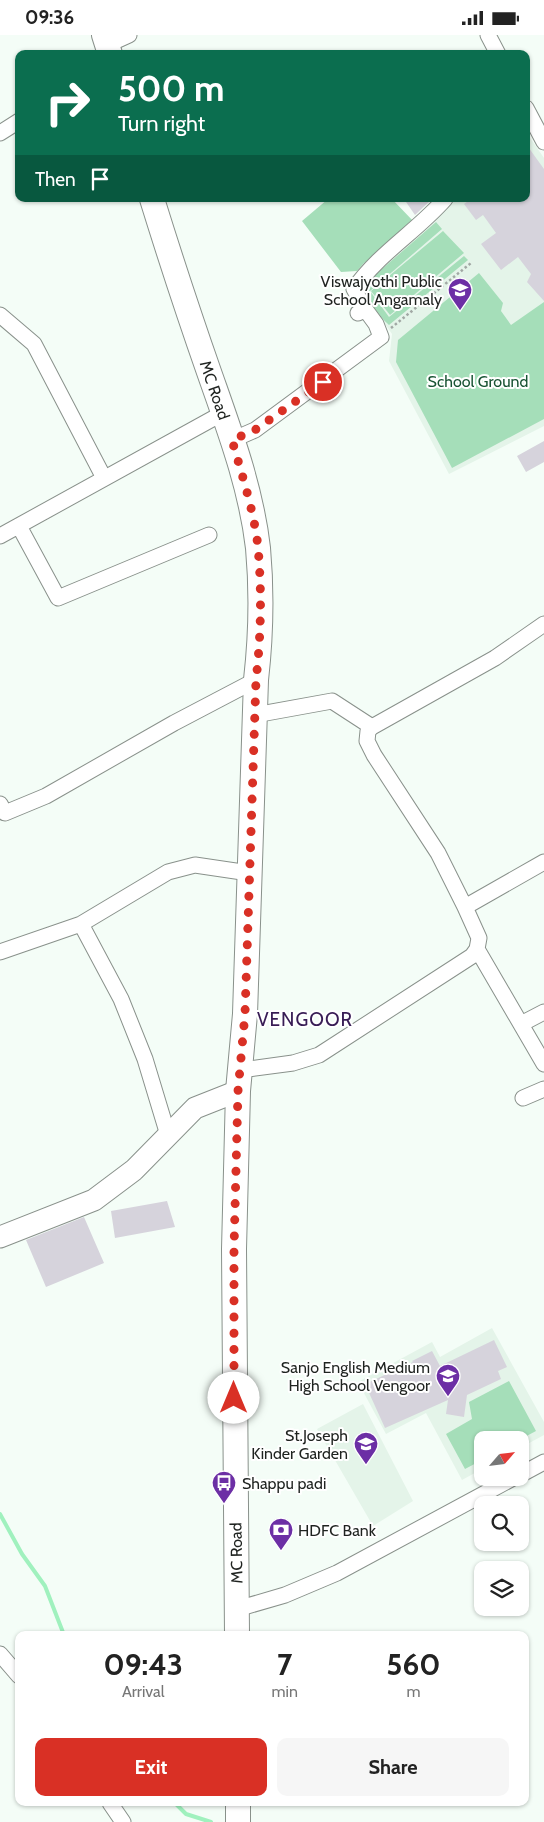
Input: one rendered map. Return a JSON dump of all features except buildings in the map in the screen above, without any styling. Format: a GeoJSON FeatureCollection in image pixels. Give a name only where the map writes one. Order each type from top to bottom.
{"type":"FeatureCollection","features":[{"type":"Feature","properties":{"kind":"main road","name":"MC Road"},"geometry":{"type":"LineString","coordinates":[[153,202],[186,308],[223,413],[244,480],[258,546],[261,595],[260,645],[256,680],[245,1014],[239,1080],[234,1249],[237,1631]]}},
{"type":"Feature","properties":{"kind":"main road"},"geometry":{"type":"LineString","coordinates":[[238,1806],[238,1822]]}},
{"type":"Feature","properties":{"kind":"street"},"geometry":{"type":"LineString","coordinates":[[107,45],[129,35]]}},
{"type":"Feature","properties":{"kind":"street"},"geometry":{"type":"LineString","coordinates":[[488,35],[496,50]]}},
{"type":"Feature","properties":{"kind":"street"},"geometry":{"type":"LineString","coordinates":[[530,116],[544,142]]}},
{"type":"Feature","properties":{"kind":"street"},"geometry":{"type":"LineString","coordinates":[[0,133],[15,124]]}},
{"type":"Feature","properties":{"kind":"street"},"geometry":{"type":"LineString","coordinates":[[232,440],[255,430],[381,337],[376,324],[362,311],[354,289],[362,277],[420,225],[442,202]]}},
{"type":"Feature","properties":{"kind":"street"},"geometry":{"type":"LineString","coordinates":[[0,315],[34,344],[104,479]]}},
{"type":"Feature","properties":{"kind":"street"},"geometry":{"type":"LineString","coordinates":[[0,536],[223,413]]}},
{"type":"Feature","properties":{"kind":"street"},"geometry":{"type":"LineString","coordinates":[[19,525],[58,598],[209,535]]}},
{"type":"Feature","properties":{"kind":"street"},"geometry":{"type":"LineString","coordinates":[[0,1237],[94,1200],[134,1170],[195,1107],[239,1080],[318,1055],[472,955],[477,949],[479,938],[466,907],[438,853],[374,755],[367,741],[368,731],[495,657],[544,624]]}},
{"type":"Feature","properties":{"kind":"street"},"geometry":{"type":"LineString","coordinates":[[0,804],[5,813],[46,797],[174,723],[256,680]]}},
{"type":"Feature","properties":{"kind":"street"},"geometry":{"type":"LineString","coordinates":[[255,715],[332,701],[372,727]]}},
{"type":"Feature","properties":{"kind":"street"},"geometry":{"type":"LineString","coordinates":[[466,907],[544,862]]}},
{"type":"Feature","properties":{"kind":"street"},"geometry":{"type":"LineString","coordinates":[[0,953],[81,924],[168,872],[195,865],[249,873]]}},
{"type":"Feature","properties":{"kind":"street"},"geometry":{"type":"LineString","coordinates":[[81,924],[121,999],[145,1059],[168,1135]]}},
{"type":"Feature","properties":{"kind":"street"},"geometry":{"type":"LineString","coordinates":[[477,949],[544,1064]]}},
{"type":"Feature","properties":{"kind":"street"},"geometry":{"type":"LineString","coordinates":[[521,1024],[544,1012]]}},
{"type":"Feature","properties":{"kind":"street"},"geometry":{"type":"LineString","coordinates":[[523,1098],[544,1089]]}},
{"type":"Feature","properties":{"kind":"street"},"geometry":{"type":"LineString","coordinates":[[529,1470],[544,1462]]}},
{"type":"Feature","properties":{"kind":"street"},"geometry":{"type":"LineString","coordinates":[[237,1609],[285,1595],[337,1573],[498,1486]]}},
{"type":"Feature","properties":{"kind":"street"},"geometry":{"type":"LineString","coordinates":[[0,1654],[15,1672]]}},
{"type":"Feature","properties":{"kind":"street"},"geometry":{"type":"LineString","coordinates":[[112,1806],[123,1822]]}},
{"type":"Feature","properties":{"kind":"path"},"geometry":{"type":"LineString","coordinates":[[387,331],[471,263]]}},
{"type":"Feature","properties":{"kind":"shaded area","name":"Viswajyothi Public School Angamaly"},"geometry":{"type":"Polygon","coordinates":[[[530,138],[544,158],[544,426],[449,474],[389,361],[392,334],[360,288],[449,202],[530,202],[530,138]]]}},
{"type":"Feature","properties":{"kind":"shaded area","name":"Sanjo English Medium High School Vengoor"},"geometry":{"type":"Polygon","coordinates":[[[492,1328],[544,1422],[544,1435],[529,1443],[529,1431],[474,1431],[474,1473],[462,1480],[426,1413],[386,1434],[358,1382],[432,1342],[440,1357],[492,1328]]]}},
{"type":"Feature","properties":{"kind":"shaded area","name":"St.Joseph Kinder Garden"},"geometry":{"type":"Polygon","coordinates":[[[363,1404],[413,1501],[373,1526],[317,1429],[363,1404]]]}},
{"type":"Feature","properties":{"kind":"green space"},"geometry":{"type":"Polygon","coordinates":[[[324,202],[395,202],[415,223],[378,254],[364,263],[357,271],[341,272],[302,221],[324,202]]]}},
{"type":"Feature","properties":{"kind":"green space"},"geometry":{"type":"Polygon","coordinates":[[[436,222],[442,229],[370,291],[389,317],[464,256],[468,260],[389,325],[373,306],[368,294],[367,282],[436,222]]]}},
{"type":"Feature","properties":{"kind":"green space"},"geometry":{"type":"Polygon","coordinates":[[[443,231],[464,253],[390,315],[371,291],[443,231]]]}},
{"type":"Feature","properties":{"kind":"green space","name":"School Ground"},"geometry":{"type":"Polygon","coordinates":[[[479,273],[503,303],[501,311],[511,325],[544,302],[544,419],[452,468],[396,362],[398,340],[479,273]]]}},
{"type":"Feature","properties":{"kind":"green space"},"geometry":{"type":"Polygon","coordinates":[[[509,1381],[536,1431],[529,1435],[529,1431],[474,1431],[474,1464],[465,1469],[446,1434],[472,1419],[469,1402],[509,1381]]]}},
{"type":"Feature","properties":{"kind":"waterway"},"geometry":{"type":"LineString","coordinates":[[0,1514],[22,1554],[45,1586],[62,1631]]}},
{"type":"Feature","properties":{"kind":"waterway"},"geometry":{"type":"LineString","coordinates":[[178,1806],[186,1814],[211,1822]]}},
{"type":"Feature","properties":{"kind":"place","name":"Viswajyothi Public School Angamaly"},"geometry":{"type":"Point","coordinates":[460,311]}},
{"type":"Feature","properties":{"kind":"place","name":"Sanjo English Medium High School Vengoor"},"geometry":{"type":"Point","coordinates":[448,1397]}},
{"type":"Feature","properties":{"kind":"place","name":"St.Joseph Kinder Garden"},"geometry":{"type":"Point","coordinates":[366,1465]}},
{"type":"Feature","properties":{"kind":"place","name":"Shappu padi"},"geometry":{"type":"Point","coordinates":[224,1504]}},
{"type":"Feature","properties":{"kind":"place","name":"HDFC Bank"},"geometry":{"type":"Point","coordinates":[281,1551]}},
{"type":"Feature","properties":{"kind":"district","name":"VENGOOR"},"geometry":{"type":"Point","coordinates":[305,1019]}},
{"type":"Feature","properties":{"kind":"route"},"geometry":{"type":"LineString","coordinates":[[234,1398],[234,1249],[238,1091],[245,1014],[256,680],[260,645],[261,595],[258,546],[244,480],[232,440],[255,430],[323,382]]}}]}
